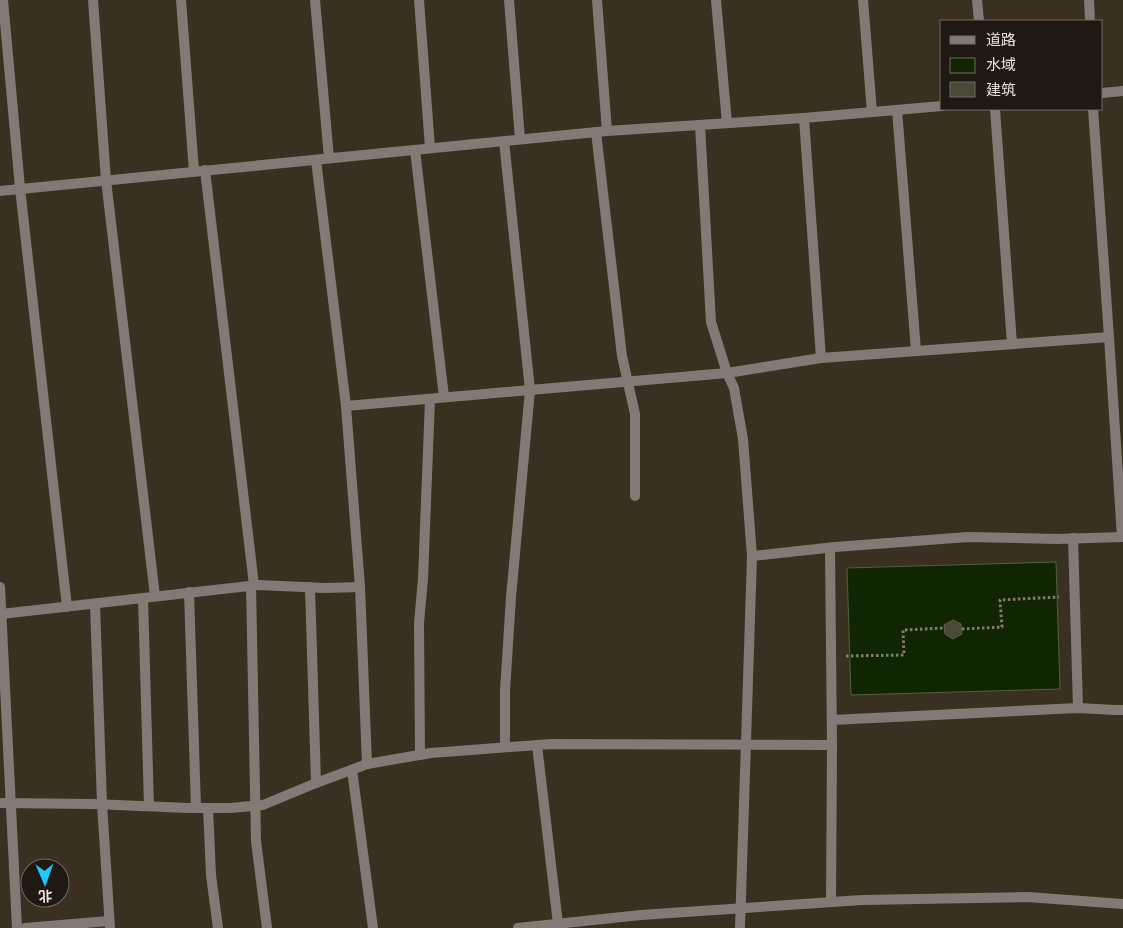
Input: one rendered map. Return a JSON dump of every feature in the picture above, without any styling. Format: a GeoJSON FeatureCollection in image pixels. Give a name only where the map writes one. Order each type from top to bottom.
{"type":"FeatureCollection","features":[{"type":"Feature","properties":{"kind":"street"},"geometry":{"type":"LineString","coordinates":[[3,0],[20,188],[68,607]]}},
{"type":"Feature","properties":{"kind":"street"},"geometry":{"type":"LineString","coordinates":[[93,0],[106,180],[155,596]]}},
{"type":"Feature","properties":{"kind":"street"},"geometry":{"type":"LineString","coordinates":[[181,0],[194,172]]}},
{"type":"Feature","properties":{"kind":"street"},"geometry":{"type":"LineString","coordinates":[[315,0],[329,158]]}},
{"type":"Feature","properties":{"kind":"street"},"geometry":{"type":"LineString","coordinates":[[419,0],[430,148]]}},
{"type":"Feature","properties":{"kind":"street"},"geometry":{"type":"LineString","coordinates":[[509,0],[520,139]]}},
{"type":"Feature","properties":{"kind":"street"},"geometry":{"type":"LineString","coordinates":[[597,0],[601,131],[622,356],[635,414],[636,496]]}},
{"type":"Feature","properties":{"kind":"street"},"geometry":{"type":"LineString","coordinates":[[716,0],[726,123]]}},
{"type":"Feature","properties":{"kind":"street"},"geometry":{"type":"LineString","coordinates":[[862,0],[872,112]]}},
{"type":"Feature","properties":{"kind":"street"},"geometry":{"type":"LineString","coordinates":[[977,0],[979,20]]}},
{"type":"Feature","properties":{"kind":"street"},"geometry":{"type":"LineString","coordinates":[[1089,0],[1090,20]]}},
{"type":"Feature","properties":{"kind":"street"},"geometry":{"type":"LineString","coordinates":[[1103,93],[1123,91]]}},
{"type":"Feature","properties":{"kind":"street"},"geometry":{"type":"LineString","coordinates":[[0,190],[601,131],[804,118],[940,106]]}},
{"type":"Feature","properties":{"kind":"street"},"geometry":{"type":"LineString","coordinates":[[897,110],[916,351]]}},
{"type":"Feature","properties":{"kind":"street"},"geometry":{"type":"LineString","coordinates":[[995,110],[1012,344]]}},
{"type":"Feature","properties":{"kind":"street"},"geometry":{"type":"LineString","coordinates":[[752,556],[968,537],[1073,538],[1123,536],[1092,110]]}},
{"type":"Feature","properties":{"kind":"street"},"geometry":{"type":"LineString","coordinates":[[804,118],[821,358]]}},
{"type":"Feature","properties":{"kind":"street"},"geometry":{"type":"LineString","coordinates":[[700,125],[711,322],[727,373],[734,388],[743,439],[752,556],[740,928]]}},
{"type":"Feature","properties":{"kind":"street"},"geometry":{"type":"LineString","coordinates":[[504,141],[530,390],[511,597],[505,691],[505,747]]}},
{"type":"Feature","properties":{"kind":"street"},"geometry":{"type":"LineString","coordinates":[[416,150],[444,398]]}},
{"type":"Feature","properties":{"kind":"street"},"geometry":{"type":"LineString","coordinates":[[316,160],[346,406],[360,587],[367,764]]}},
{"type":"Feature","properties":{"kind":"street"},"geometry":{"type":"LineString","coordinates":[[205,170],[253,585],[254,805],[256,841],[267,928]]}},
{"type":"Feature","properties":{"kind":"street"},"geometry":{"type":"LineString","coordinates":[[346,406],[727,373],[821,358],[1109,337]]}},
{"type":"Feature","properties":{"kind":"street"},"geometry":{"type":"LineString","coordinates":[[420,755],[419,623],[423,579],[430,399]]}},
{"type":"Feature","properties":{"kind":"street"},"geometry":{"type":"LineString","coordinates":[[1073,538],[1078,708]]}},
{"type":"Feature","properties":{"kind":"street"},"geometry":{"type":"LineString","coordinates":[[830,548],[832,720],[831,902]]}},
{"type":"Feature","properties":{"kind":"street"},"geometry":{"type":"LineString","coordinates":[[1,614],[253,585],[325,588],[360,587]]}},
{"type":"Feature","properties":{"kind":"street"},"geometry":{"type":"LineString","coordinates":[[0,587],[17,928]]}},
{"type":"Feature","properties":{"kind":"street"},"geometry":{"type":"LineString","coordinates":[[310,587],[316,783]]}},
{"type":"Feature","properties":{"kind":"street"},"geometry":{"type":"LineString","coordinates":[[190,592],[196,808]]}},
{"type":"Feature","properties":{"kind":"street"},"geometry":{"type":"LineString","coordinates":[[143,598],[149,806]]}},
{"type":"Feature","properties":{"kind":"street"},"geometry":{"type":"LineString","coordinates":[[25,928],[109,924],[102,804],[95,604]]}},
{"type":"Feature","properties":{"kind":"street"},"geometry":{"type":"LineString","coordinates":[[832,720],[1078,708],[1123,710]]}},
{"type":"Feature","properties":{"kind":"street"},"geometry":{"type":"LineString","coordinates":[[537,745],[558,924]]}},
{"type":"Feature","properties":{"kind":"street"},"geometry":{"type":"LineString","coordinates":[[0,803],[230,808],[263,804],[367,764],[431,752],[537,745],[832,745]]}},
{"type":"Feature","properties":{"kind":"street"},"geometry":{"type":"LineString","coordinates":[[352,770],[373,928]]}},
{"type":"Feature","properties":{"kind":"street"},"geometry":{"type":"LineString","coordinates":[[208,808],[211,875],[218,928]]}},
{"type":"Feature","properties":{"kind":"street"},"geometry":{"type":"LineString","coordinates":[[518,928],[641,915],[862,900],[1028,897],[1123,904]]}},
{"type":"Feature","properties":{"kind":"path"},"geometry":{"type":"LineString","coordinates":[[962,629],[1002,627],[1000,600],[1063,597]]}},
{"type":"Feature","properties":{"kind":"path"},"geometry":{"type":"LineString","coordinates":[[847,656],[904,655],[903,630],[944,628]]}},
{"type":"Feature","properties":{"kind":"water"},"geometry":{"type":"Polygon","coordinates":[[[1056,562],[1060,689],[851,695],[847,568],[1056,562]]]}},
{"type":"Feature","properties":{"kind":"building"},"geometry":{"type":"Polygon","coordinates":[[[953,620],[961,624],[962,634],[953,639],[945,634],[944,625],[953,620]]]}}]}
